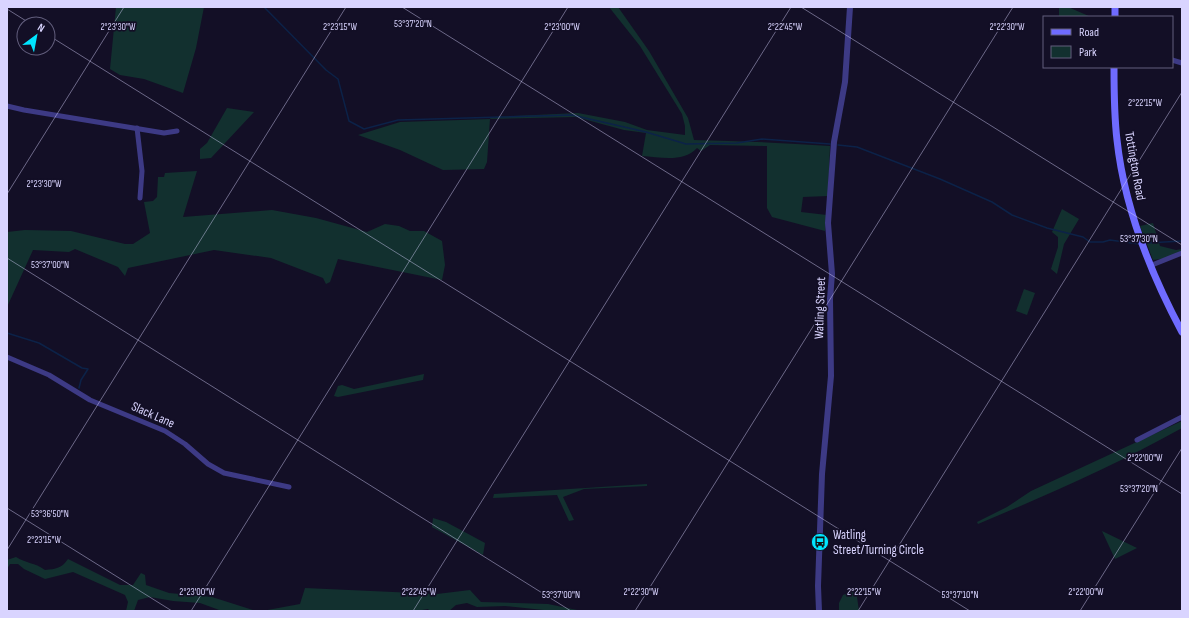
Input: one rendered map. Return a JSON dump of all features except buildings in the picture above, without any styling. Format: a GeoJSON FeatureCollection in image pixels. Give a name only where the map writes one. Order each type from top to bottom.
{"type":"FeatureCollection","features":[{"type":"Feature","properties":{"kind":"main road","name":"Tottington Road"},"geometry":{"type":"LineString","coordinates":[[1114,68],[1114,107],[1117,142],[1131,212],[1171,312],[1182,332]]}},
{"type":"Feature","properties":{"kind":"street","name":"Watling Street"},"geometry":{"type":"LineString","coordinates":[[819,611],[818,586],[823,469],[831,376],[830,299],[832,274],[828,231],[834,142],[845,82],[850,7]]}},
{"type":"Feature","properties":{"kind":"street"},"geometry":{"type":"LineString","coordinates":[[7,106],[164,133],[176,131]]}},
{"type":"Feature","properties":{"kind":"street"},"geometry":{"type":"LineString","coordinates":[[137,128],[142,171],[140,198]]}},
{"type":"Feature","properties":{"kind":"street"},"geometry":{"type":"LineString","coordinates":[[1152,265],[1182,254]]}},
{"type":"Feature","properties":{"kind":"street","name":"Slack Lane"},"geometry":{"type":"LineString","coordinates":[[7,357],[49,375],[90,400],[165,431],[184,444],[208,464],[224,473],[290,487]]}},
{"type":"Feature","properties":{"kind":"street"},"geometry":{"type":"LineString","coordinates":[[1137,440],[1182,417]]}},
{"type":"Feature","properties":{"kind":"green space"},"geometry":{"type":"Polygon","coordinates":[[[116,7],[204,7],[196,48],[183,93],[144,79],[120,75],[110,69],[116,7]]]}},
{"type":"Feature","properties":{"kind":"green space"},"geometry":{"type":"Polygon","coordinates":[[[609,7],[618,7],[649,51],[688,118],[694,140],[830,146],[828,196],[803,197],[801,212],[827,215],[825,231],[772,217],[767,208],[767,146],[710,145],[701,151],[697,148],[685,156],[664,158],[642,156],[646,133],[624,130],[576,117],[490,119],[491,117],[578,113],[625,122],[647,130],[685,135],[685,126],[682,114],[640,46],[609,7]]]}},
{"type":"Feature","properties":{"kind":"green space"},"geometry":{"type":"Polygon","coordinates":[[[1059,7],[1068,7],[1089,16],[1059,16],[1059,7]]]}},
{"type":"Feature","properties":{"kind":"green space"},"geometry":{"type":"Polygon","coordinates":[[[227,108],[254,112],[211,158],[200,159],[200,149],[207,143],[227,108]]]}},
{"type":"Feature","properties":{"kind":"green space"},"geometry":{"type":"Polygon","coordinates":[[[490,119],[487,162],[484,169],[443,170],[400,150],[358,135],[400,122],[490,119]]]}},
{"type":"Feature","properties":{"kind":"green space"},"geometry":{"type":"Polygon","coordinates":[[[197,171],[183,217],[272,210],[316,218],[367,232],[385,224],[399,226],[410,231],[424,231],[442,241],[445,265],[442,280],[338,259],[330,282],[326,284],[323,278],[271,258],[214,250],[128,268],[125,276],[118,267],[75,249],[69,252],[33,250],[7,307],[7,232],[25,230],[71,231],[125,244],[133,244],[150,233],[144,202],[153,201],[157,197],[158,177],[164,177],[165,173],[197,171]]]}},
{"type":"Feature","properties":{"kind":"green space"},"geometry":{"type":"Polygon","coordinates":[[[1062,209],[1079,219],[1064,244],[1057,274],[1051,269],[1058,247],[1058,237],[1052,232],[1062,209]]]}},
{"type":"Feature","properties":{"kind":"green space"},"geometry":{"type":"Polygon","coordinates":[[[1153,223],[1160,246],[1176,250],[1182,249],[1182,252],[1168,258],[1153,260],[1140,226],[1153,223]]]}},
{"type":"Feature","properties":{"kind":"green space"},"geometry":{"type":"Polygon","coordinates":[[[1024,289],[1035,293],[1027,315],[1016,311],[1024,289]]]}},
{"type":"Feature","properties":{"kind":"green space"},"geometry":{"type":"Polygon","coordinates":[[[424,374],[423,380],[338,397],[334,396],[338,386],[342,385],[354,389],[424,374]]]}},
{"type":"Feature","properties":{"kind":"green space"},"geometry":{"type":"Polygon","coordinates":[[[1182,421],[1182,428],[1132,455],[1030,502],[978,524],[977,522],[1007,507],[1031,491],[1182,421]]]}},
{"type":"Feature","properties":{"kind":"green space"},"geometry":{"type":"Polygon","coordinates":[[[647,484],[647,486],[584,489],[563,497],[574,520],[569,521],[557,495],[493,498],[494,494],[647,484]]]}},
{"type":"Feature","properties":{"kind":"green space"},"geometry":{"type":"Polygon","coordinates":[[[433,518],[446,522],[485,543],[483,555],[432,527],[433,518]]]}},
{"type":"Feature","properties":{"kind":"green space"},"geometry":{"type":"Polygon","coordinates":[[[1102,531],[1137,548],[1115,559],[1102,531]]]}},
{"type":"Feature","properties":{"kind":"green space"},"geometry":{"type":"Polygon","coordinates":[[[16,557],[45,570],[58,568],[68,559],[120,585],[133,585],[141,573],[145,575],[146,585],[169,593],[212,597],[256,611],[222,611],[200,603],[173,601],[150,597],[138,600],[134,611],[126,611],[128,602],[125,595],[73,572],[45,579],[24,569],[18,564],[10,564],[7,569],[7,560],[16,557]]]}},
{"type":"Feature","properties":{"kind":"green space"},"geometry":{"type":"Polygon","coordinates":[[[305,588],[437,594],[470,590],[481,602],[548,604],[582,611],[553,611],[505,606],[477,607],[467,603],[456,605],[449,611],[430,611],[428,609],[416,611],[262,611],[300,604],[305,588]]]}},
{"type":"Feature","properties":{"kind":"green space"},"geometry":{"type":"Polygon","coordinates":[[[856,590],[859,611],[839,611],[839,603],[843,595],[856,590]]]}},
{"type":"Feature","properties":{"kind":"waterway"},"geometry":{"type":"LineString","coordinates":[[156,7],[173,7]]}},
{"type":"Feature","properties":{"kind":"waterway"},"geometry":{"type":"LineString","coordinates":[[264,7],[326,70],[338,79],[349,121],[364,129],[398,120],[572,115],[646,132],[686,144],[737,143],[762,139],[830,144]]}},
{"type":"Feature","properties":{"kind":"waterway"},"geometry":{"type":"LineString","coordinates":[[838,145],[857,147],[940,179],[992,202],[1012,215],[1047,228],[1083,237],[1090,242],[1103,242],[1110,240],[1139,244]]}},
{"type":"Feature","properties":{"kind":"waterway"},"geometry":{"type":"LineString","coordinates":[[1147,243],[1182,241]]}},
{"type":"Feature","properties":{"kind":"waterway"},"geometry":{"type":"LineString","coordinates":[[7,333],[39,343],[82,368],[88,369],[81,380],[79,388]]}},
{"type":"Feature","properties":{"kind":"place","name":"Watling Street/Turning Circle"},"geometry":{"type":"Point","coordinates":[820,542]}}]}
